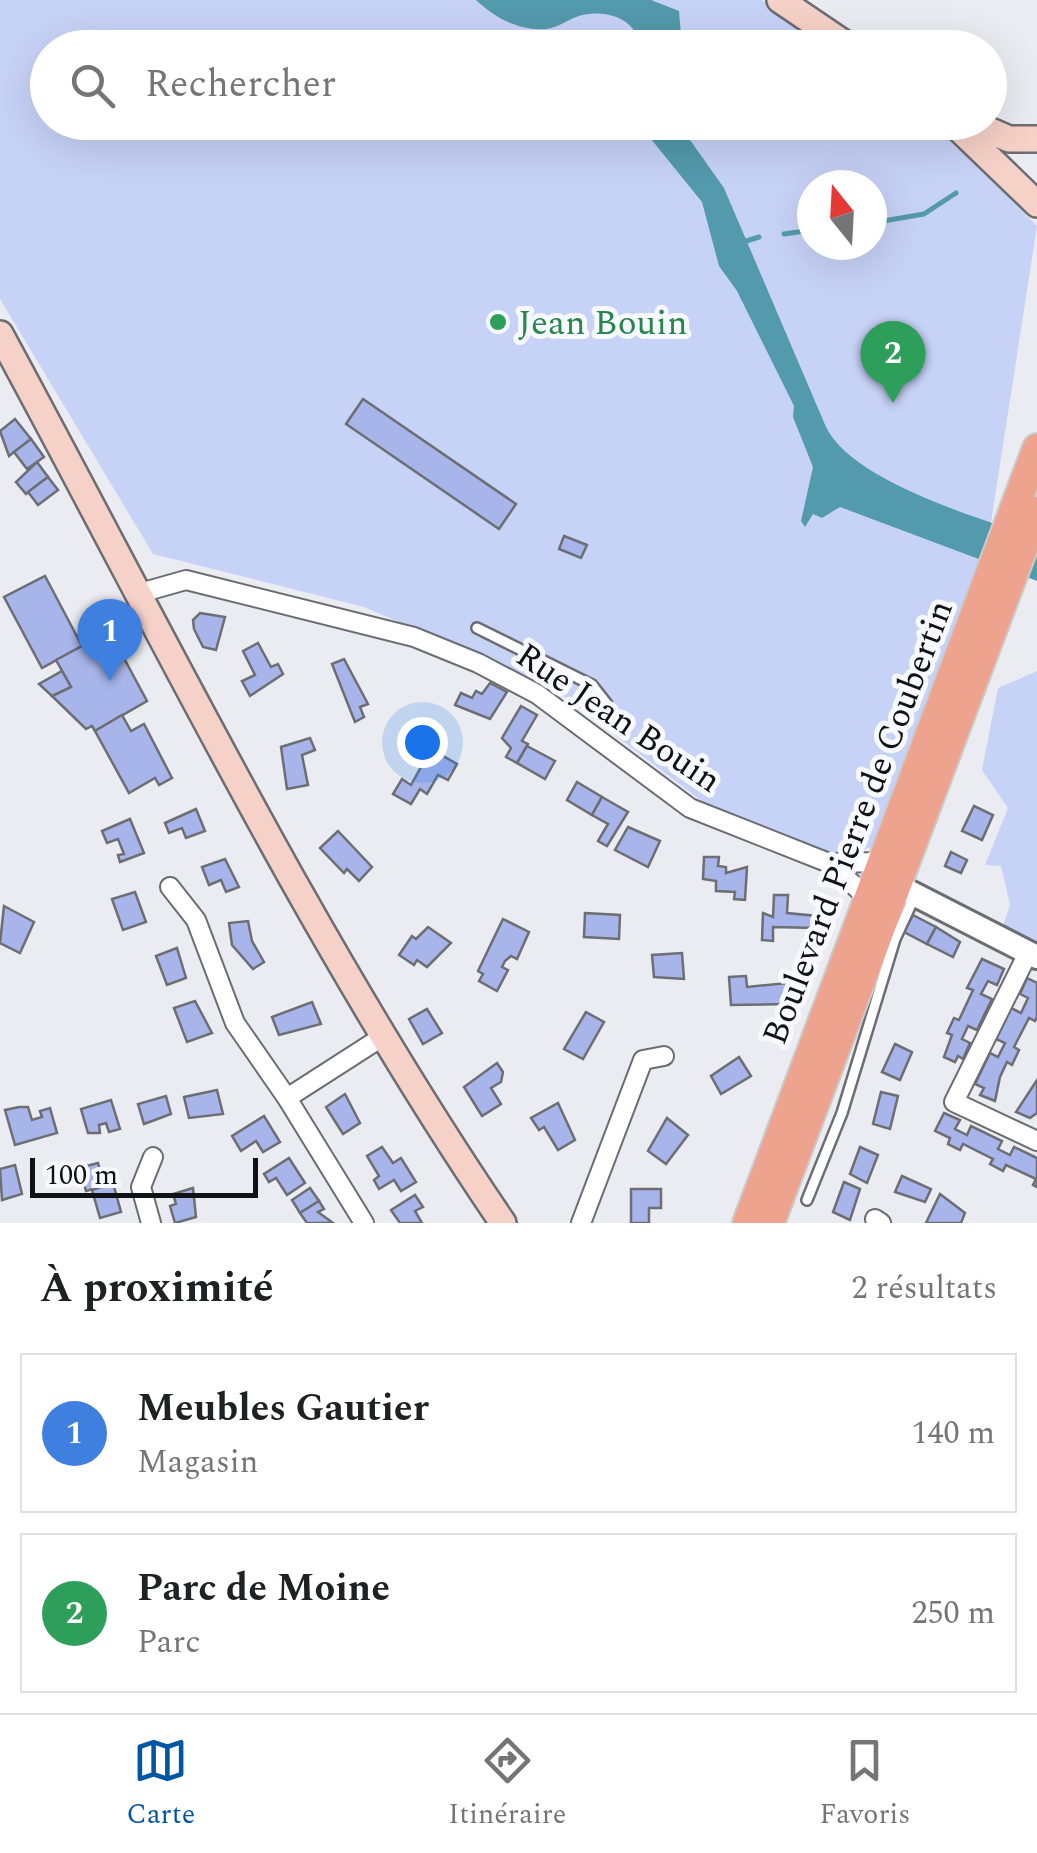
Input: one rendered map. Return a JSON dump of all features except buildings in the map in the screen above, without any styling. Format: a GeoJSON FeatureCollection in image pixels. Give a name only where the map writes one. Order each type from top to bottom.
{"type":"FeatureCollection","features":[{"type":"Feature","properties":{"kind":"main road"},"geometry":{"type":"LineString","coordinates":[[780,0],[824,30]]}},
{"type":"Feature","properties":{"kind":"main road"},"geometry":{"type":"LineString","coordinates":[[1007,138],[1037,140]]}},
{"type":"Feature","properties":{"kind":"main road"},"geometry":{"type":"LineString","coordinates":[[971,140],[1037,204]]}},
{"type":"Feature","properties":{"kind":"main road"},"geometry":{"type":"LineString","coordinates":[[0,334],[227,760],[382,1037],[502,1223]]}},
{"type":"Feature","properties":{"kind":"main road","name":"Boulevard Pierre de Coubertin"},"geometry":{"type":"LineString","coordinates":[[747,1223],[882,862],[991,604],[1025,509],[1037,448]]}},
{"type":"Feature","properties":{"kind":"main road","name":"Boulevard Pierre de Coubertin"},"geometry":{"type":"LineString","coordinates":[[770,1223],[906,892],[991,604]]}},
{"type":"Feature","properties":{"kind":"street","name":"Rue Jean Bouin"},"geometry":{"type":"LineString","coordinates":[[140,593],[170,581],[186,580],[430,644],[538,694],[690,808],[829,863],[868,898]]}},
{"type":"Feature","properties":{"kind":"street","name":"Rue Jean Bouin"},"geometry":{"type":"LineString","coordinates":[[829,863],[882,862]]}},
{"type":"Feature","properties":{"kind":"street"},"geometry":{"type":"LineString","coordinates":[[170,887],[196,920],[235,1023],[287,1098],[364,1223]]}},
{"type":"Feature","properties":{"kind":"street"},"geometry":{"type":"LineString","coordinates":[[906,892],[1032,955],[954,1102],[1037,1143]]}},
{"type":"Feature","properties":{"kind":"street"},"geometry":{"type":"LineString","coordinates":[[287,1098],[382,1037]]}},
{"type":"Feature","properties":{"kind":"street"},"geometry":{"type":"LineString","coordinates":[[580,1223],[643,1060],[664,1056]]}},
{"type":"Feature","properties":{"kind":"street"},"geometry":{"type":"LineString","coordinates":[[151,1223],[141,1188],[153,1157]]}},
{"type":"Feature","properties":{"kind":"lane"},"geometry":{"type":"LineString","coordinates":[[478,628],[592,685],[607,704]]}},
{"type":"Feature","properties":{"kind":"lane"},"geometry":{"type":"LineString","coordinates":[[807,1200],[842,1113],[896,939],[906,892]]}},
{"type":"Feature","properties":{"kind":"shaded area"},"geometry":{"type":"Polygon","coordinates":[[[0,0],[762,0],[805,30],[30,30],[30,140],[952,140],[1037,226],[985,561],[872,847],[840,856],[711,808],[553,688],[364,607],[153,554],[0,299],[0,0]]]}},
{"type":"Feature","properties":{"kind":"shaded area"},"geometry":{"type":"Polygon","coordinates":[[[476,0],[651,0],[679,11],[681,30],[634,30],[620,19],[602,14],[582,15],[550,28],[536,29],[491,12],[476,0]]]}},
{"type":"Feature","properties":{"kind":"shaded area"},"geometry":{"type":"Polygon","coordinates":[[[652,140],[690,140],[724,188],[826,427],[840,447],[862,465],[920,496],[1037,538],[1037,581],[840,507],[822,518],[813,514],[805,527],[801,521],[813,467],[793,417],[794,406],[737,291],[719,266],[702,202],[652,140]]]}},
{"type":"Feature","properties":{"kind":"shaded area"},"geometry":{"type":"Polygon","coordinates":[[[1037,671],[1037,949],[1001,932],[1010,905],[1001,866],[985,865],[1008,808],[982,770],[998,688],[1037,671]]]}},
{"type":"Feature","properties":{"kind":"waterway"},"geometry":{"type":"LineString","coordinates":[[887,220],[924,214],[956,193]]}},
{"type":"Feature","properties":{"kind":"waterway"},"geometry":{"type":"LineString","coordinates":[[784,234],[797,232]]}},
{"type":"Feature","properties":{"kind":"waterway"},"geometry":{"type":"LineString","coordinates":[[743,242],[759,237]]}},
{"type":"Feature","properties":{"kind":"place","name":"Jean Bouin"},"geometry":{"type":"Point","coordinates":[498,322]}},
{"type":"Feature","properties":{"kind":"place","name":"Parc de Moine"},"geometry":{"type":"Point","coordinates":[893,403]}},
{"type":"Feature","properties":{"kind":"place","name":"Meubles Gautier"},"geometry":{"type":"Point","coordinates":[110,681]}}]}
